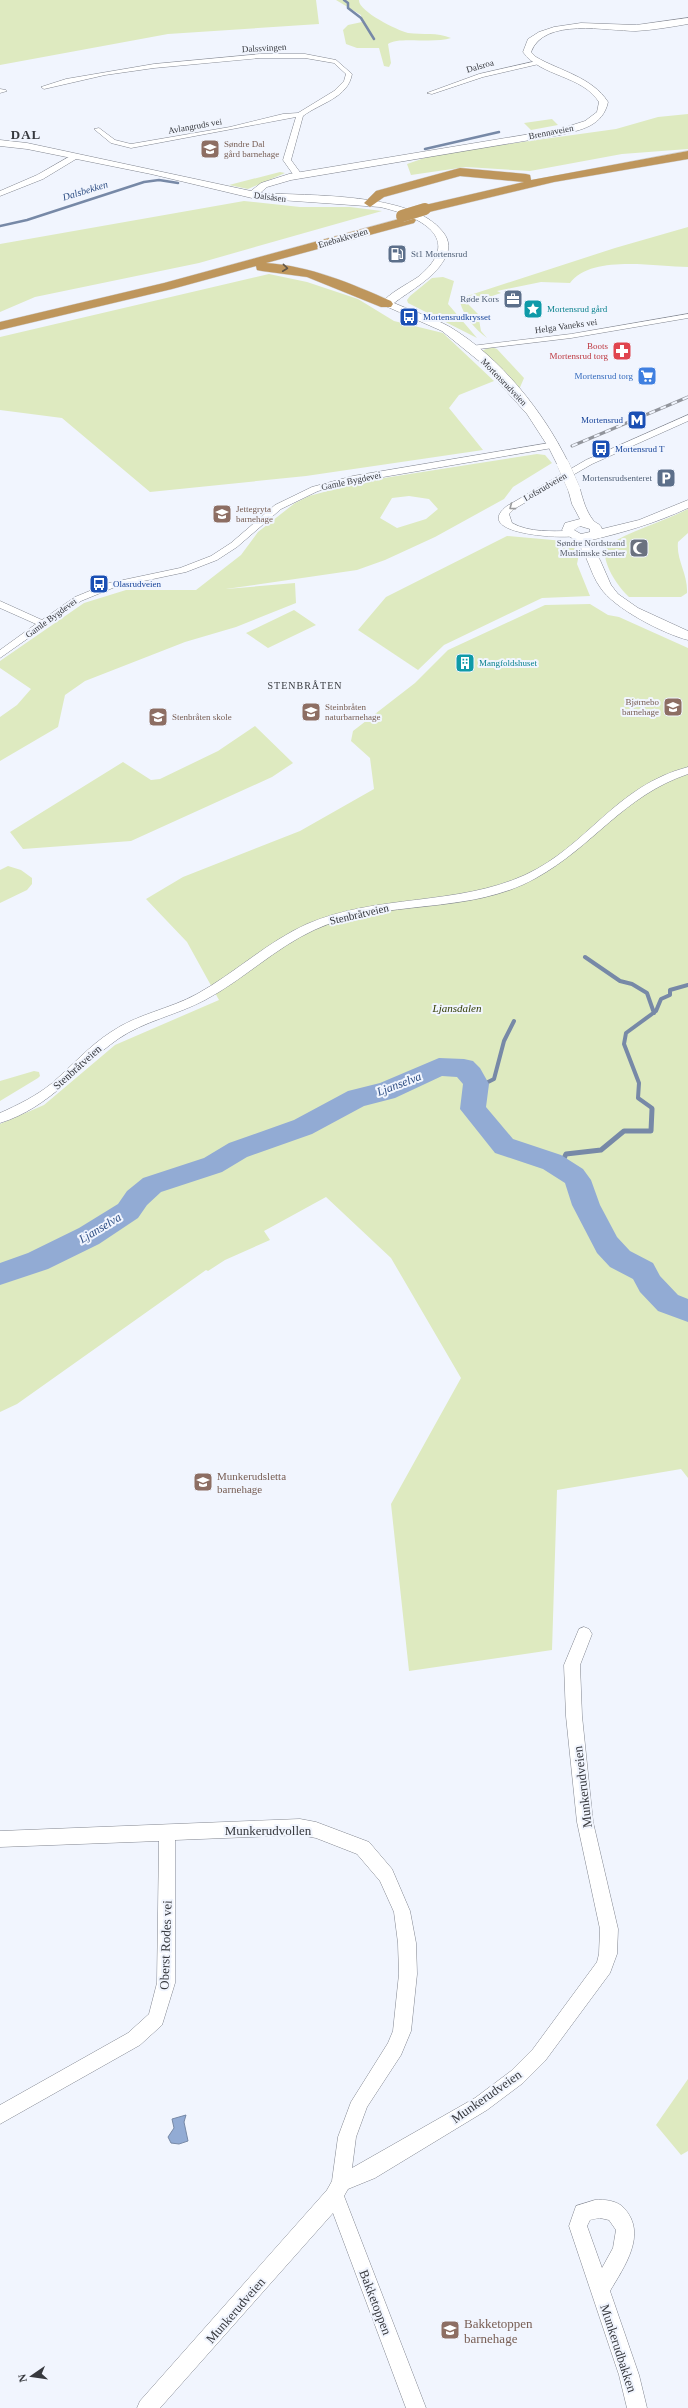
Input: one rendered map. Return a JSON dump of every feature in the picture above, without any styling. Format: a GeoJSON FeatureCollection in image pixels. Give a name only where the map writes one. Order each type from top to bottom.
{"type":"FeatureCollection","features":[{"type":"Feature","properties":{"kind":"highway","name":"Enebakkveien"},"geometry":{"type":"LineString","coordinates":[[0,326],[232,269],[326,243],[486,194],[554,178],[688,155]]}},
{"type":"Feature","properties":{"kind":"highway","name":"Enebakkveien"},"geometry":{"type":"LineString","coordinates":[[429,211],[560,182],[688,160]]}},
{"type":"Feature","properties":{"kind":"highway"},"geometry":{"type":"LineString","coordinates":[[375,203],[388,191],[457,172],[472,172],[495,180],[554,178]]}},
{"type":"Feature","properties":{"kind":"highway"},"geometry":{"type":"LineString","coordinates":[[486,194],[495,180]]}},
{"type":"Feature","properties":{"kind":"highway","name":"Enebakkveien"},"geometry":{"type":"LineString","coordinates":[[0,320],[170,280],[406,218]]}},
{"type":"Feature","properties":{"kind":"highway"},"geometry":{"type":"LineString","coordinates":[[326,243],[312,253],[308,260],[313,268],[334,281],[386,304]]}},
{"type":"Feature","properties":{"kind":"highway"},"geometry":{"type":"LineString","coordinates":[[232,269],[286,268],[334,281]]}},
{"type":"Feature","properties":{"kind":"street"},"geometry":{"type":"LineString","coordinates":[[537,63],[528,54],[528,45],[536,37],[549,31],[576,27],[650,27],[688,21]]}},
{"type":"Feature","properties":{"kind":"street","name":"Dalssvingen"},"geometry":{"type":"LineString","coordinates":[[44,87],[69,79],[188,62],[305,55],[331,60],[344,66],[349,73],[349,77],[342,89],[300,115]]}},
{"type":"Feature","properties":{"kind":"street","name":"Dalsroa"},"geometry":{"type":"LineString","coordinates":[[430,93],[481,75],[537,63]]}},
{"type":"Feature","properties":{"kind":"street","name":"Brennaveien"},"geometry":{"type":"LineString","coordinates":[[252,195],[264,185],[298,175],[566,130],[588,122],[600,114],[602,100],[594,90],[537,63]]}},
{"type":"Feature","properties":{"kind":"street"},"geometry":{"type":"LineString","coordinates":[[298,175],[287,160],[300,115]]}},
{"type":"Feature","properties":{"kind":"street","name":"Avlangruds vei"},"geometry":{"type":"LineString","coordinates":[[97,129],[113,142],[131,146],[216,132],[282,116],[300,115]]}},
{"type":"Feature","properties":{"kind":"street","name":"Dalsåsen"},"geometry":{"type":"LineString","coordinates":[[0,143],[27,146],[77,156],[183,178],[252,195],[292,200],[375,203],[400,209],[423,219],[438,232],[444,243],[443,254],[438,262],[386,304]]}},
{"type":"Feature","properties":{"kind":"street"},"geometry":{"type":"LineString","coordinates":[[0,194],[40,177],[77,156]]}},
{"type":"Feature","properties":{"kind":"street","name":"Mortensrudveien"},"geometry":{"type":"LineString","coordinates":[[386,304],[448,330],[471,348],[527,406],[554,445],[574,489],[578,504],[593,529],[596,552],[594,560]]}},
{"type":"Feature","properties":{"kind":"street","name":"Helga Vaneks vei"},"geometry":{"type":"LineString","coordinates":[[471,348],[578,335],[688,316]]}},
{"type":"Feature","properties":{"kind":"street","name":"Lofsrudveien"},"geometry":{"type":"LineString","coordinates":[[573,530],[532,532],[513,528],[506,521],[506,513],[521,501],[589,462],[688,418]]}},
{"type":"Feature","properties":{"kind":"street","name":"Gamle Bygdevei"},"geometry":{"type":"LineString","coordinates":[[0,655],[41,623],[78,599],[97,590],[183,570],[208,561],[234,546],[285,503],[324,486],[358,478],[554,445]]}},
{"type":"Feature","properties":{"kind":"street","name":"Mortensrudveien"},"geometry":{"type":"LineString","coordinates":[[578,504],[573,530],[594,560],[605,586],[620,602],[646,617],[688,636]]}},
{"type":"Feature","properties":{"kind":"street"},"geometry":{"type":"LineString","coordinates":[[573,530],[593,529],[612,531],[627,525],[657,518],[688,504]]}},
{"type":"Feature","properties":{"kind":"street"},"geometry":{"type":"LineString","coordinates":[[0,604],[41,623]]}},
{"type":"Feature","properties":{"kind":"street","name":"Stenbråtveien"},"geometry":{"type":"LineString","coordinates":[[0,1118],[25,1106],[53,1089],[92,1053],[118,1032],[201,997],[309,928],[357,912],[452,900],[482,894],[517,882],[563,856],[612,811],[642,788],[668,776],[688,770]]}},
{"type":"Feature","properties":{"kind":"street","name":"Munkerudveien"},"geometry":{"type":"LineString","coordinates":[[147,2408],[337,2190],[481,2104],[518,2077],[538,2055],[604,1967],[608,1954],[609,1929],[585,1822],[574,1716],[572,1665],[584,1634]]}},
{"type":"Feature","properties":{"kind":"street","name":"Munkerudvollen"},"geometry":{"type":"LineString","coordinates":[[0,1839],[167,1831],[260,1830],[300,1827],[316,1830],[363,1848],[386,1875],[402,1911],[407,1943],[408,1974],[402,2030],[395,2049],[360,2102],[347,2137],[337,2190]]}},
{"type":"Feature","properties":{"kind":"street","name":"Oberst Rodes vei"},"geometry":{"type":"LineString","coordinates":[[0,2115],[134,2039],[156,2019],[166,1983],[167,1831]]}},
{"type":"Feature","properties":{"kind":"street","name":"Bakketoppen"},"geometry":{"type":"LineString","coordinates":[[337,2190],[341,2209],[416,2408]]}},
{"type":"Feature","properties":{"kind":"street","name":"Munkerudbakken"},"geometry":{"type":"LineString","coordinates":[[600,2289],[638,2408]]}},
{"type":"Feature","properties":{"kind":"green space"},"geometry":{"type":"Polygon","coordinates":[[[0,0],[316,0],[319,24],[168,34],[0,65],[0,0]]]}},
{"type":"Feature","properties":{"kind":"green space"},"geometry":{"type":"Polygon","coordinates":[[[336,0],[359,0],[360,4],[365,9],[379,20],[408,33],[435,34],[451,38],[444,40],[408,40],[388,44],[391,63],[389,67],[384,66],[379,48],[357,48],[346,44],[343,30],[348,25],[362,22],[361,15],[336,0]]]}},
{"type":"Feature","properties":{"kind":"green space"},"geometry":{"type":"Polygon","coordinates":[[[688,114],[688,149],[622,154],[530,171],[466,167],[411,175],[407,164],[436,154],[616,129],[658,117],[688,114]]]}},
{"type":"Feature","properties":{"kind":"green space"},"geometry":{"type":"Polygon","coordinates":[[[552,119],[558,125],[531,130],[524,123],[552,119]]]}},
{"type":"Feature","properties":{"kind":"green space"},"geometry":{"type":"Polygon","coordinates":[[[280,172],[285,173],[248,189],[229,185],[280,172]]]}},
{"type":"Feature","properties":{"kind":"green space"},"geometry":{"type":"Polygon","coordinates":[[[244,201],[300,207],[350,207],[382,211],[199,263],[35,297],[0,312],[0,244],[244,201]]]}},
{"type":"Feature","properties":{"kind":"green space"},"geometry":{"type":"Polygon","coordinates":[[[688,227],[688,267],[642,264],[609,265],[593,268],[580,274],[570,283],[541,282],[497,291],[501,293],[468,304],[478,314],[481,331],[487,338],[470,322],[464,313],[460,302],[464,297],[615,248],[688,227]]]}},
{"type":"Feature","properties":{"kind":"green space"},"geometry":{"type":"Polygon","coordinates":[[[269,274],[307,282],[358,299],[394,321],[443,333],[494,381],[459,395],[449,408],[483,450],[306,476],[150,492],[62,418],[0,410],[0,337],[269,274]]]}},
{"type":"Feature","properties":{"kind":"green space"},"geometry":{"type":"Polygon","coordinates":[[[443,277],[454,281],[448,304],[477,338],[408,303],[407,300],[410,296],[432,278],[443,277]]]}},
{"type":"Feature","properties":{"kind":"green space"},"geometry":{"type":"Polygon","coordinates":[[[491,347],[497,349],[524,378],[518,392],[481,351],[491,347]]]}},
{"type":"Feature","properties":{"kind":"green space"},"geometry":{"type":"Polygon","coordinates":[[[537,454],[545,455],[552,463],[513,487],[504,499],[435,537],[385,560],[357,570],[226,589],[295,583],[296,603],[236,627],[185,642],[85,681],[65,695],[58,727],[0,761],[0,717],[17,705],[31,689],[0,668],[0,661],[84,603],[126,590],[196,590],[241,555],[258,532],[295,503],[309,496],[365,481],[537,454]],[[409,496],[392,498],[380,518],[397,528],[426,519],[438,509],[429,499],[409,496]]]}},
{"type":"Feature","properties":{"kind":"green space"},"geometry":{"type":"Polygon","coordinates":[[[688,509],[688,533],[678,542],[680,561],[686,580],[687,593],[681,597],[629,597],[620,587],[608,568],[605,547],[635,531],[688,509]]]}},
{"type":"Feature","properties":{"kind":"green space"},"geometry":{"type":"Polygon","coordinates":[[[507,536],[564,541],[573,546],[579,554],[577,564],[590,596],[542,598],[444,645],[418,670],[358,630],[386,597],[507,536]]]}},
{"type":"Feature","properties":{"kind":"green space","name":"Ljansdalen"},"geometry":{"type":"Polygon","coordinates":[[[590,604],[608,615],[619,617],[688,648],[688,1478],[681,1469],[557,1490],[552,1650],[409,1671],[391,1504],[461,1378],[391,1258],[326,1197],[264,1231],[270,1240],[225,1260],[208,1271],[206,1270],[17,1404],[0,1412],[0,1124],[44,1105],[115,1045],[219,1000],[187,942],[146,899],[183,877],[300,831],[374,789],[370,758],[351,741],[353,731],[415,683],[448,650],[545,605],[590,604]]]}},
{"type":"Feature","properties":{"kind":"green space"},"geometry":{"type":"Polygon","coordinates":[[[294,610],[316,625],[268,648],[246,633],[294,610]]]}},
{"type":"Feature","properties":{"kind":"green space"},"geometry":{"type":"Polygon","coordinates":[[[255,726],[293,763],[272,777],[131,841],[23,849],[10,832],[123,762],[151,780],[160,779],[218,751],[255,726]]]}},
{"type":"Feature","properties":{"kind":"green space"},"geometry":{"type":"Polygon","coordinates":[[[8,866],[21,870],[32,878],[32,884],[27,890],[0,903],[0,870],[8,866]]]}},
{"type":"Feature","properties":{"kind":"green space"},"geometry":{"type":"Polygon","coordinates":[[[34,1071],[39,1072],[40,1076],[38,1078],[0,1101],[0,1081],[34,1071]]]}},
{"type":"Feature","properties":{"kind":"green space"},"geometry":{"type":"Polygon","coordinates":[[[688,2079],[688,2151],[681,2155],[656,2125],[688,2079]]]}},
{"type":"Feature","properties":{"kind":"water"},"geometry":{"type":"Polygon","coordinates":[[[186,2115],[184,2122],[188,2141],[179,2144],[171,2143],[168,2137],[174,2128],[172,2119],[186,2115]]]}},
{"type":"Feature","properties":{"kind":"waterway","name":"Dalsbekken"},"geometry":{"type":"LineString","coordinates":[[344,0],[348,3],[348,8],[361,18],[374,39]]}},
{"type":"Feature","properties":{"kind":"waterway"},"geometry":{"type":"LineString","coordinates":[[425,149],[499,132]]}},
{"type":"Feature","properties":{"kind":"waterway","name":"Dalsbekken"},"geometry":{"type":"LineString","coordinates":[[0,226],[27,220],[144,182],[159,180],[178,183]]}},
{"type":"Feature","properties":{"kind":"waterway"},"geometry":{"type":"LineString","coordinates":[[585,957],[620,981],[632,984],[647,993],[654,1013]]}},
{"type":"Feature","properties":{"kind":"waterway"},"geometry":{"type":"LineString","coordinates":[[654,1013],[661,999],[670,995],[670,990],[688,985]]}},
{"type":"Feature","properties":{"kind":"waterway"},"geometry":{"type":"LineString","coordinates":[[652,1109],[638,1098],[639,1083],[624,1044],[626,1033],[654,1013]]}},
{"type":"Feature","properties":{"kind":"waterway"},"geometry":{"type":"LineString","coordinates":[[476,1088],[494,1079],[504,1041],[514,1021]]}},
{"type":"Feature","properties":{"kind":"waterway","name":"Ljanselva"},"geometry":{"type":"LineString","coordinates":[[0,1274],[38,1261],[89,1236],[128,1211],[137,1198],[152,1185],[213,1165],[238,1150],[303,1127],[357,1098],[386,1091],[439,1067],[464,1068],[471,1075],[476,1084],[473,1109],[504,1146],[552,1162],[574,1176],[578,1180],[586,1205],[607,1245],[620,1259],[643,1271],[650,1284],[668,1303],[688,1311]]}},
{"type":"Feature","properties":{"kind":"waterway"},"geometry":{"type":"LineString","coordinates":[[560,1167],[566,1154],[601,1150],[624,1131],[651,1131],[652,1109]]}},
{"type":"Feature","properties":{"kind":"railway"},"geometry":{"type":"LineString","coordinates":[[572,446],[688,397]]}},
{"type":"Feature","properties":{"kind":"place","name":"Søndre Dal gård barnehage"},"geometry":{"type":"Point","coordinates":[210,149]}},
{"type":"Feature","properties":{"kind":"place","name":"St1 Mortensrud"},"geometry":{"type":"Point","coordinates":[397,254]}},
{"type":"Feature","properties":{"kind":"place","name":"Røde Kors"},"geometry":{"type":"Point","coordinates":[513,299]}},
{"type":"Feature","properties":{"kind":"place","name":"Mortensrud gård"},"geometry":{"type":"Point","coordinates":[533,309]}},
{"type":"Feature","properties":{"kind":"place","name":"Mortensrudkrysset"},"geometry":{"type":"Point","coordinates":[409,317]}},
{"type":"Feature","properties":{"kind":"place","name":"Boots Mortensrud torg"},"geometry":{"type":"Point","coordinates":[622,351]}},
{"type":"Feature","properties":{"kind":"place","name":"Mortensrud torg"},"geometry":{"type":"Point","coordinates":[647,376]}},
{"type":"Feature","properties":{"kind":"place","name":"Mortensrud"},"geometry":{"type":"Point","coordinates":[637,420]}},
{"type":"Feature","properties":{"kind":"place","name":"Mortensrud T"},"geometry":{"type":"Point","coordinates":[601,449]}},
{"type":"Feature","properties":{"kind":"place","name":"Mortensrudsenteret"},"geometry":{"type":"Point","coordinates":[666,478]}},
{"type":"Feature","properties":{"kind":"place","name":"Jettegryta barnehage"},"geometry":{"type":"Point","coordinates":[222,514]}},
{"type":"Feature","properties":{"kind":"place","name":"Søndre Nordstrand Muslimske Senter"},"geometry":{"type":"Point","coordinates":[639,548]}},
{"type":"Feature","properties":{"kind":"place","name":"Olasrudveien"},"geometry":{"type":"Point","coordinates":[99,584]}},
{"type":"Feature","properties":{"kind":"place","name":"Mangfoldshuset"},"geometry":{"type":"Point","coordinates":[465,663]}},
{"type":"Feature","properties":{"kind":"place","name":"Bjørnebo barnehage"},"geometry":{"type":"Point","coordinates":[673,707]}},
{"type":"Feature","properties":{"kind":"place","name":"Steinbråten naturbarnehage"},"geometry":{"type":"Point","coordinates":[311,712]}},
{"type":"Feature","properties":{"kind":"place","name":"Stenbråten skole"},"geometry":{"type":"Point","coordinates":[158,717]}},
{"type":"Feature","properties":{"kind":"place","name":"Munkerudsletta barnehage"},"geometry":{"type":"Point","coordinates":[203,1482]}},
{"type":"Feature","properties":{"kind":"place","name":"Bakketoppen barnehage"},"geometry":{"type":"Point","coordinates":[450,2330]}},
{"type":"Feature","properties":{"kind":"district","name":"DAL"},"geometry":{"type":"Point","coordinates":[26,134]}},
{"type":"Feature","properties":{"kind":"district","name":"STENBRÅTEN"},"geometry":{"type":"Point","coordinates":[305,685]}}]}
